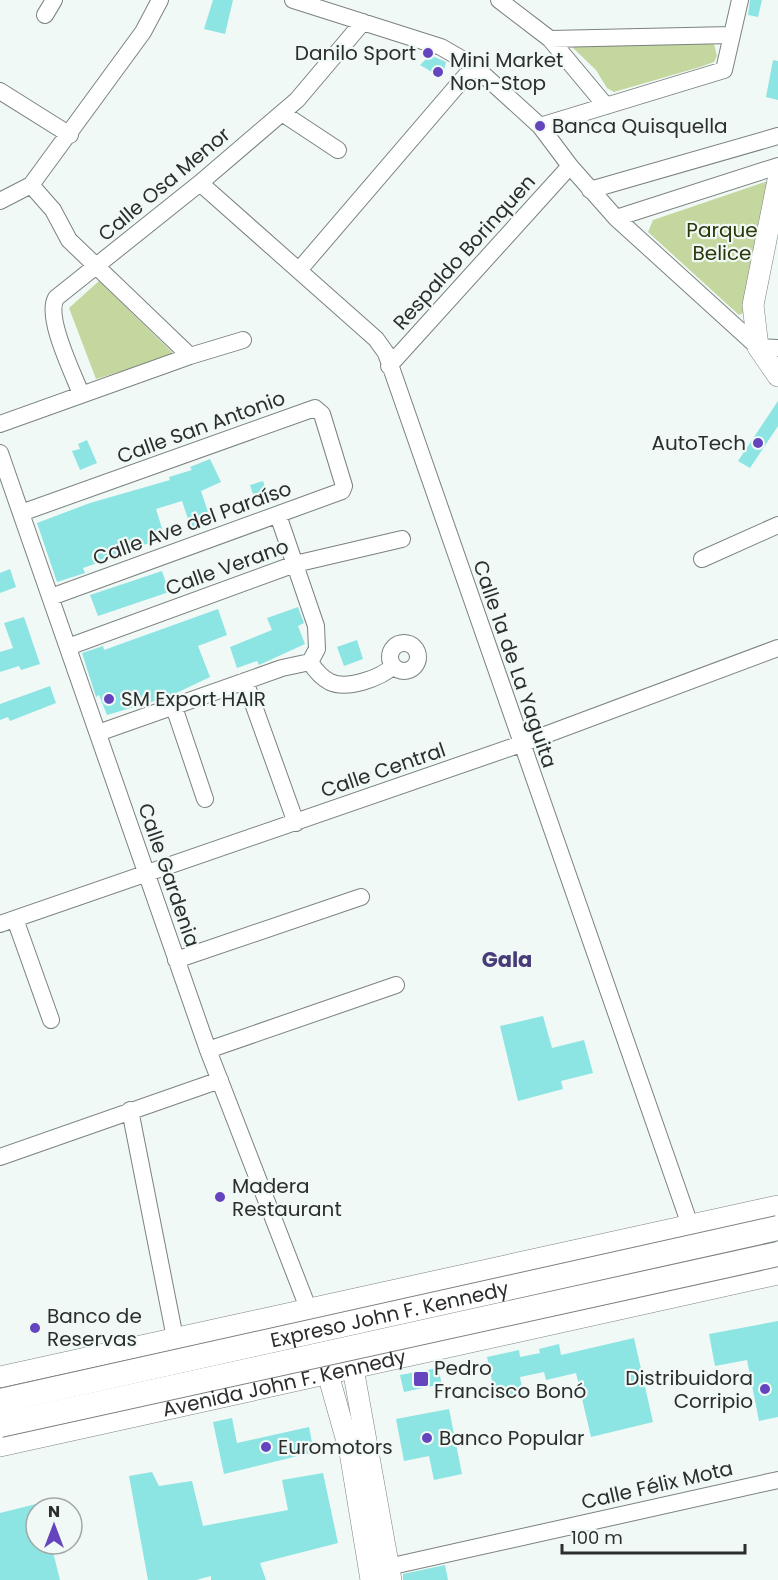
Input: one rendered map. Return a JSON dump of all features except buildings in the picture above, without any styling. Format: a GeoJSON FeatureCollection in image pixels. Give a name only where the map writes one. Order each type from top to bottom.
{"type":"FeatureCollection","features":[{"type":"Feature","properties":{"kind":"highway","name":"Expreso John F. Kennedy"},"geometry":{"type":"LineString","coordinates":[[0,1401],[778,1228]]}},
{"type":"Feature","properties":{"kind":"highway","name":"Expreso John F. Kennedy"},"geometry":{"type":"LineString","coordinates":[[0,1425],[778,1254]]}},
{"type":"Feature","properties":{"kind":"main road"},"geometry":{"type":"LineString","coordinates":[[772,349],[753,305],[778,180]]}},
{"type":"Feature","properties":{"kind":"main road"},"geometry":{"type":"LineString","coordinates":[[778,235],[766,317],[778,376]]}},
{"type":"Feature","properties":{"kind":"main road"},"geometry":{"type":"LineString","coordinates":[[0,1377],[778,1206]]}},
{"type":"Feature","properties":{"kind":"main road","name":"Avenida John F. Kennedy"},"geometry":{"type":"LineString","coordinates":[[0,1446],[778,1274]]}},
{"type":"Feature","properties":{"kind":"main road"},"geometry":{"type":"LineString","coordinates":[[395,1290],[365,1309],[360,1318],[361,1335],[370,1350],[379,1354],[414,1355]]}},
{"type":"Feature","properties":{"kind":"main road"},"geometry":{"type":"LineString","coordinates":[[308,1308],[336,1322],[347,1340],[354,1369],[380,1574]]}},
{"type":"Feature","properties":{"kind":"main road"},"geometry":{"type":"LineString","coordinates":[[308,1308],[350,1452],[380,1574]]}},
{"type":"Feature","properties":{"kind":"main road"},"geometry":{"type":"LineString","coordinates":[[252,1321],[287,1327],[294,1332],[299,1350],[296,1367],[288,1375],[262,1389]]}},
{"type":"Feature","properties":{"kind":"street"},"geometry":{"type":"LineString","coordinates":[[45,15],[54,0]]}},
{"type":"Feature","properties":{"kind":"street"},"geometry":{"type":"LineString","coordinates":[[0,201],[31,185],[70,135],[143,32],[160,0]]}},
{"type":"Feature","properties":{"kind":"street"},"geometry":{"type":"LineString","coordinates":[[293,0],[441,47],[474,66],[540,126],[570,166],[616,218],[772,349]]}},
{"type":"Feature","properties":{"kind":"street"},"geometry":{"type":"LineString","coordinates":[[499,0],[520,8],[550,39],[606,106]]}},
{"type":"Feature","properties":{"kind":"street"},"geometry":{"type":"LineString","coordinates":[[540,126],[724,70],[740,0]]}},
{"type":"Feature","properties":{"kind":"street","name":"Calle Osa Menor"},"geometry":{"type":"LineString","coordinates":[[81,394],[54,320],[52,304],[56,298],[200,183],[297,100],[363,22]]}},
{"type":"Feature","properties":{"kind":"street"},"geometry":{"type":"LineString","coordinates":[[550,39],[731,35]]}},
{"type":"Feature","properties":{"kind":"street"},"geometry":{"type":"LineString","coordinates":[[300,269],[474,66]]}},
{"type":"Feature","properties":{"kind":"street"},"geometry":{"type":"LineString","coordinates":[[0,91],[70,135]]}},
{"type":"Feature","properties":{"kind":"street"},"geometry":{"type":"LineString","coordinates":[[282,113],[338,150]]}},
{"type":"Feature","properties":{"kind":"street"},"geometry":{"type":"LineString","coordinates":[[591,190],[778,136]]}},
{"type":"Feature","properties":{"kind":"street","name":"Respaldo Borinquen"},"geometry":{"type":"LineString","coordinates":[[389,366],[570,166]]}},
{"type":"Feature","properties":{"kind":"street"},"geometry":{"type":"LineString","coordinates":[[616,218],[778,166]]}},
{"type":"Feature","properties":{"kind":"street","name":"Calle 1a de La Yaguita"},"geometry":{"type":"LineString","coordinates":[[200,183],[300,269],[376,339],[386,353],[690,1226]]}},
{"type":"Feature","properties":{"kind":"street"},"geometry":{"type":"LineString","coordinates":[[31,185],[53,210],[69,240],[190,356]]}},
{"type":"Feature","properties":{"kind":"street"},"geometry":{"type":"LineString","coordinates":[[0,424],[190,356],[243,340]]}},
{"type":"Feature","properties":{"kind":"street","name":"Calle San Antonio"},"geometry":{"type":"LineString","coordinates":[[21,513],[315,408],[322,414],[344,486]]}},
{"type":"Feature","properties":{"kind":"street","name":"Calle Gardenia"},"geometry":{"type":"LineString","coordinates":[[0,453],[208,1050],[308,1308]]}},
{"type":"Feature","properties":{"kind":"street","name":"Calle Ave del Paraíso"},"geometry":{"type":"LineString","coordinates":[[51,597],[342,491],[344,486]]}},
{"type":"Feature","properties":{"kind":"street"},"geometry":{"type":"LineString","coordinates":[[98,733],[245,681],[310,662],[317,649],[316,626],[278,515]]}},
{"type":"Feature","properties":{"kind":"street"},"geometry":{"type":"LineString","coordinates":[[702,559],[778,525]]}},
{"type":"Feature","properties":{"kind":"street","name":"Calle Verano"},"geometry":{"type":"LineString","coordinates":[[69,647],[295,564],[402,539]]}},
{"type":"Feature","properties":{"kind":"street","name":"Calle Central"},"geometry":{"type":"LineString","coordinates":[[8,922],[521,744],[778,648]]}},
{"type":"Feature","properties":{"kind":"street"},"geometry":{"type":"LineString","coordinates":[[310,662],[329,682],[341,685],[385,674],[393,666]]}},
{"type":"Feature","properties":{"kind":"street"},"geometry":{"type":"LineString","coordinates":[[245,681],[296,823]]}},
{"type":"Feature","properties":{"kind":"street"},"geometry":{"type":"LineString","coordinates":[[174,707],[206,799]]}},
{"type":"Feature","properties":{"kind":"street"},"geometry":{"type":"LineString","coordinates":[[176,960],[361,897]]}},
{"type":"Feature","properties":{"kind":"street"},"geometry":{"type":"LineString","coordinates":[[8,922],[51,1020]]}},
{"type":"Feature","properties":{"kind":"street"},"geometry":{"type":"LineString","coordinates":[[208,1050],[396,985]]}},
{"type":"Feature","properties":{"kind":"street"},"geometry":{"type":"LineString","coordinates":[[0,1157],[220,1080]]}},
{"type":"Feature","properties":{"kind":"street"},"geometry":{"type":"LineString","coordinates":[[130,1110],[175,1338]]}},
{"type":"Feature","properties":{"kind":"street","name":"Calle Félix Mota"},"geometry":{"type":"LineString","coordinates":[[380,1574],[778,1480]]}},
{"type":"Feature","properties":{"kind":"green space"},"geometry":{"type":"Polygon","coordinates":[[[573,43],[714,44],[717,56],[714,62],[700,67],[614,92],[607,88],[596,70],[573,48],[573,43]]]}},
{"type":"Feature","properties":{"kind":"green space","name":"Parque Belice"},"geometry":{"type":"Polygon","coordinates":[[[768,181],[751,310],[739,315],[648,232],[653,220],[768,181]]]}},
{"type":"Feature","properties":{"kind":"green space"},"geometry":{"type":"Polygon","coordinates":[[[99,281],[175,355],[96,379],[69,308],[99,281]]]}},
{"type":"Feature","properties":{"kind":"place","name":"Danilo Sport"},"geometry":{"type":"Point","coordinates":[428,53]}},
{"type":"Feature","properties":{"kind":"place","name":"Mini Market Non-Stop"},"geometry":{"type":"Point","coordinates":[438,72]}},
{"type":"Feature","properties":{"kind":"place","name":"Banca Quisquella"},"geometry":{"type":"Point","coordinates":[540,126]}},
{"type":"Feature","properties":{"kind":"place","name":"AutoTech"},"geometry":{"type":"Point","coordinates":[758,443]}},
{"type":"Feature","properties":{"kind":"place","name":"SM Export HAIR"},"geometry":{"type":"Point","coordinates":[109,699]}},
{"type":"Feature","properties":{"kind":"place","name":"Madera Restaurant"},"geometry":{"type":"Point","coordinates":[220,1197]}},
{"type":"Feature","properties":{"kind":"place","name":"Banco de Reservas"},"geometry":{"type":"Point","coordinates":[35,1328]}},
{"type":"Feature","properties":{"kind":"place","name":"Pedro Francisco Bonó"},"geometry":{"type":"Point","coordinates":[421,1379]}},
{"type":"Feature","properties":{"kind":"place","name":"Distribuidora Corripio"},"geometry":{"type":"Point","coordinates":[765,1389]}},
{"type":"Feature","properties":{"kind":"place","name":"Banco Popular"},"geometry":{"type":"Point","coordinates":[427,1438]}},
{"type":"Feature","properties":{"kind":"place","name":"Euromotors"},"geometry":{"type":"Point","coordinates":[266,1447]}},
{"type":"Feature","properties":{"kind":"district","name":"Gala"},"geometry":{"type":"Point","coordinates":[507,960]}}]}
